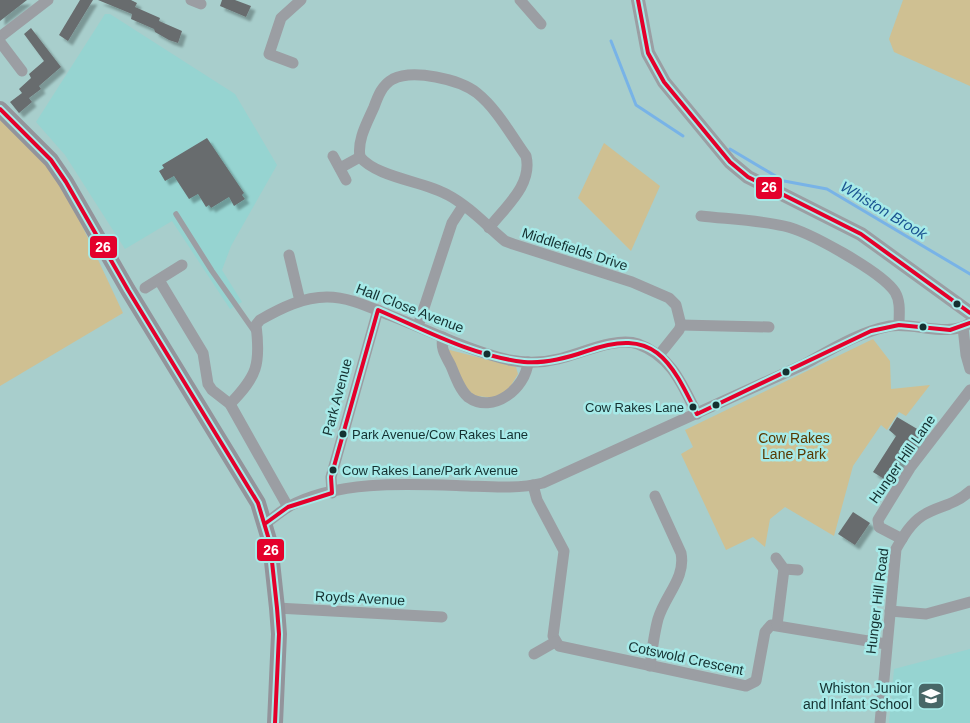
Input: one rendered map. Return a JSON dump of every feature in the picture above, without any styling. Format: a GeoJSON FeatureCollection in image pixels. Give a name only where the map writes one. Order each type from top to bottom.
{"type":"FeatureCollection","features":[{"type":"Feature","properties":{"kind":"main road"},"geometry":{"type":"LineString","coordinates":[[0,109],[51,160],[66,182],[128,290],[245,480],[266,523],[277,608],[278,650],[275,723]]}},
{"type":"Feature","properties":{"kind":"street"},"geometry":{"type":"LineString","coordinates":[[0,37],[48,0]]}},
{"type":"Feature","properties":{"kind":"street"},"geometry":{"type":"LineString","coordinates":[[293,63],[269,54],[281,18],[301,0]]}},
{"type":"Feature","properties":{"kind":"street"},"geometry":{"type":"LineString","coordinates":[[520,0],[541,24]]}},
{"type":"Feature","properties":{"kind":"street"},"geometry":{"type":"LineString","coordinates":[[638,0],[648,53],[664,82],[730,162],[748,177],[861,234],[970,313]]}},
{"type":"Feature","properties":{"kind":"street"},"geometry":{"type":"LineString","coordinates":[[0,42],[22,71]]}},
{"type":"Feature","properties":{"kind":"street"},"geometry":{"type":"LineString","coordinates":[[340,168],[360,157],[359,144],[378,95],[384,86],[394,78],[407,76],[438,77],[465,85],[487,102],[526,156],[528,164],[524,184],[489,228]]}},
{"type":"Feature","properties":{"kind":"street"},"geometry":{"type":"LineString","coordinates":[[333,156],[346,180]]}},
{"type":"Feature","properties":{"kind":"street","name":"Middlefields Drive"},"geometry":{"type":"LineString","coordinates":[[360,157],[368,166],[432,187],[449,195],[489,228],[513,244],[632,282],[669,298],[676,305],[681,324]]}},
{"type":"Feature","properties":{"kind":"street"},"geometry":{"type":"LineString","coordinates":[[418,326],[452,223],[463,206]]}},
{"type":"Feature","properties":{"kind":"street"},"geometry":{"type":"LineString","coordinates":[[700,216],[769,223],[810,234],[846,255],[894,290],[900,306],[899,325]]}},
{"type":"Feature","properties":{"kind":"street"},"geometry":{"type":"LineString","coordinates":[[289,255],[300,301]]}},
{"type":"Feature","properties":{"kind":"street"},"geometry":{"type":"LineString","coordinates":[[145,288],[182,265]]}},
{"type":"Feature","properties":{"kind":"street"},"geometry":{"type":"LineString","coordinates":[[159,280],[203,353],[208,384],[212,390],[230,404],[288,507]]}},
{"type":"Feature","properties":{"kind":"street","name":"Hall Close Avenue"},"geometry":{"type":"LineString","coordinates":[[230,404],[248,385],[255,371],[259,356],[256,325],[260,320],[300,301],[329,297],[344,299],[378,310],[488,354],[528,362],[556,360],[621,341],[635,342],[659,355],[678,376],[697,414]]}},
{"type":"Feature","properties":{"kind":"street","name":"Park Avenue"},"geometry":{"type":"LineString","coordinates":[[332,493],[331,477],[378,310]]}},
{"type":"Feature","properties":{"kind":"street"},"geometry":{"type":"LineString","coordinates":[[659,355],[679,330],[681,324],[769,327]]}},
{"type":"Feature","properties":{"kind":"street"},"geometry":{"type":"LineString","coordinates":[[266,523],[288,507],[332,493],[379,485],[521,487],[533,486],[554,480],[805,364],[871,331],[899,325],[950,330],[966,325],[966,355],[970,369]]}},
{"type":"Feature","properties":{"kind":"street"},"geometry":{"type":"LineString","coordinates":[[443,337],[443,352],[463,391],[477,401],[493,403],[507,397],[525,374],[528,362]]}},
{"type":"Feature","properties":{"kind":"street","name":"Hunger Hill Lane"},"geometry":{"type":"LineString","coordinates":[[902,539],[879,527],[878,520],[910,468],[970,390]]}},
{"type":"Feature","properties":{"kind":"street"},"geometry":{"type":"LineString","coordinates":[[533,486],[537,500],[564,551],[553,636],[555,642],[534,654]]}},
{"type":"Feature","properties":{"kind":"street","name":"Hunger Hill Road"},"geometry":{"type":"LineString","coordinates":[[880,723],[896,549],[902,539],[924,514],[949,506],[970,491]]}},
{"type":"Feature","properties":{"kind":"street"},"geometry":{"type":"LineString","coordinates":[[650,666],[658,618],[666,599],[679,578],[683,561],[655,496]]}},
{"type":"Feature","properties":{"kind":"street"},"geometry":{"type":"LineString","coordinates":[[776,558],[784,570],[777,625],[886,644]]}},
{"type":"Feature","properties":{"kind":"street"},"geometry":{"type":"LineString","coordinates":[[784,570],[798,570]]}},
{"type":"Feature","properties":{"kind":"street"},"geometry":{"type":"LineString","coordinates":[[890,611],[926,614],[970,602]]}},
{"type":"Feature","properties":{"kind":"street","name":"Royds Avenue"},"geometry":{"type":"LineString","coordinates":[[277,608],[442,617]]}},
{"type":"Feature","properties":{"kind":"street","name":"Cotswold Crescent"},"geometry":{"type":"LineString","coordinates":[[555,642],[565,648],[746,686],[752,685],[758,675],[765,632],[771,625],[777,625]]}},
{"type":"Feature","properties":{"kind":"lane"},"geometry":{"type":"LineString","coordinates":[[176,214],[212,271],[258,336]]}},
{"type":"Feature","properties":{"kind":"shaded area"},"geometry":{"type":"Polygon","coordinates":[[[105,14],[110,14],[235,94],[277,165],[231,246],[222,270],[242,302],[230,309],[172,221],[125,249],[65,155],[36,122],[105,14]]]}},
{"type":"Feature","properties":{"kind":"shaded area","name":"Whiston Junior and Infant School"},"geometry":{"type":"Polygon","coordinates":[[[970,649],[970,723],[889,723],[894,669],[970,649]]]}},
{"type":"Feature","properties":{"kind":"green space"},"geometry":{"type":"Polygon","coordinates":[[[903,0],[970,0],[970,86],[894,52],[889,39],[903,0]]]}},
{"type":"Feature","properties":{"kind":"green space"},"geometry":{"type":"Polygon","coordinates":[[[0,116],[23,136],[64,187],[123,313],[0,386],[0,116]]]}},
{"type":"Feature","properties":{"kind":"green space"},"geometry":{"type":"Polygon","coordinates":[[[604,143],[660,186],[631,251],[578,198],[604,143]]]}},
{"type":"Feature","properties":{"kind":"green space","name":"Cow Rakes Lane Park"},"geometry":{"type":"Polygon","coordinates":[[[873,339],[890,361],[891,389],[930,385],[906,416],[899,412],[887,430],[881,425],[853,466],[834,536],[785,507],[770,519],[765,547],[753,537],[726,550],[681,454],[693,447],[685,430],[873,339]]]}},
{"type":"Feature","properties":{"kind":"green space"},"geometry":{"type":"Polygon","coordinates":[[[446,349],[516,367],[518,374],[510,387],[498,398],[475,396],[467,389],[446,349]]]}},
{"type":"Feature","properties":{"kind":"building"},"geometry":{"type":"Polygon","coordinates":[[[0,0],[27,0],[0,21],[0,0]]]}},
{"type":"Feature","properties":{"kind":"building"},"geometry":{"type":"Polygon","coordinates":[[[80,0],[93,0],[68,41],[59,35],[80,0]]]}},
{"type":"Feature","properties":{"kind":"building"},"geometry":{"type":"Polygon","coordinates":[[[98,0],[131,0],[137,3],[135,7],[160,18],[159,21],[182,31],[178,43],[155,32],[154,29],[131,19],[132,14],[98,0]]]}},
{"type":"Feature","properties":{"kind":"building"},"geometry":{"type":"Polygon","coordinates":[[[222,0],[235,0],[251,6],[246,17],[220,6],[222,0]]]}},
{"type":"Feature","properties":{"kind":"building"},"geometry":{"type":"Polygon","coordinates":[[[31,28],[61,67],[39,86],[41,89],[29,98],[32,102],[19,113],[10,102],[22,93],[19,89],[31,78],[29,74],[44,61],[24,34],[31,28]]]}},
{"type":"Feature","properties":{"kind":"building"},"geometry":{"type":"Polygon","coordinates":[[[207,138],[244,193],[242,195],[245,199],[234,206],[229,197],[211,208],[209,205],[206,207],[198,194],[189,199],[174,176],[165,181],[159,171],[164,168],[162,165],[207,138]]]}},
{"type":"Feature","properties":{"kind":"building"},"geometry":{"type":"Polygon","coordinates":[[[897,417],[924,433],[915,448],[911,446],[889,482],[873,472],[896,436],[889,430],[897,417]]]}},
{"type":"Feature","properties":{"kind":"building"},"geometry":{"type":"Polygon","coordinates":[[[853,512],[870,523],[855,545],[838,534],[853,512]]]}},
{"type":"Feature","properties":{"kind":"waterway","name":"Whiston Brook"},"geometry":{"type":"LineString","coordinates":[[611,41],[636,105],[683,136]]}},
{"type":"Feature","properties":{"kind":"waterway","name":"Whiston Brook"},"geometry":{"type":"LineString","coordinates":[[730,149],[784,181],[827,189],[970,274]]}},
{"type":"Feature","properties":{"kind":"transit line","name":"26"},"geometry":{"type":"LineString","coordinates":[[638,0],[648,53],[664,82],[730,162],[748,177],[861,234],[970,313]]}},
{"type":"Feature","properties":{"kind":"transit line","name":"26"},"geometry":{"type":"LineString","coordinates":[[0,109],[51,160],[66,182],[128,290],[258,503],[270,543],[277,608],[279,634],[275,723]]}},
{"type":"Feature","properties":{"kind":"transit line","name":"26"},"geometry":{"type":"LineString","coordinates":[[266,523],[288,507],[332,493],[331,477],[378,310],[467,348],[505,359],[524,362],[556,360],[610,345],[629,343],[644,346],[657,353],[668,364],[678,378],[697,414],[871,331],[899,325],[950,330],[970,323]]}},
{"type":"Feature","properties":{"kind":"place","name":"Cow Rakes Lane"},"geometry":{"type":"Point","coordinates":[693,407]}},
{"type":"Feature","properties":{"kind":"place","name":"Park Avenue/Cow Rakes Lane"},"geometry":{"type":"Point","coordinates":[343,434]}},
{"type":"Feature","properties":{"kind":"place","name":"Cow Rakes Lane/Park Avenue"},"geometry":{"type":"Point","coordinates":[333,470]}},
{"type":"Feature","properties":{"kind":"place","name":"Whiston Junior and Infant School"},"geometry":{"type":"Point","coordinates":[931,696]}}]}
